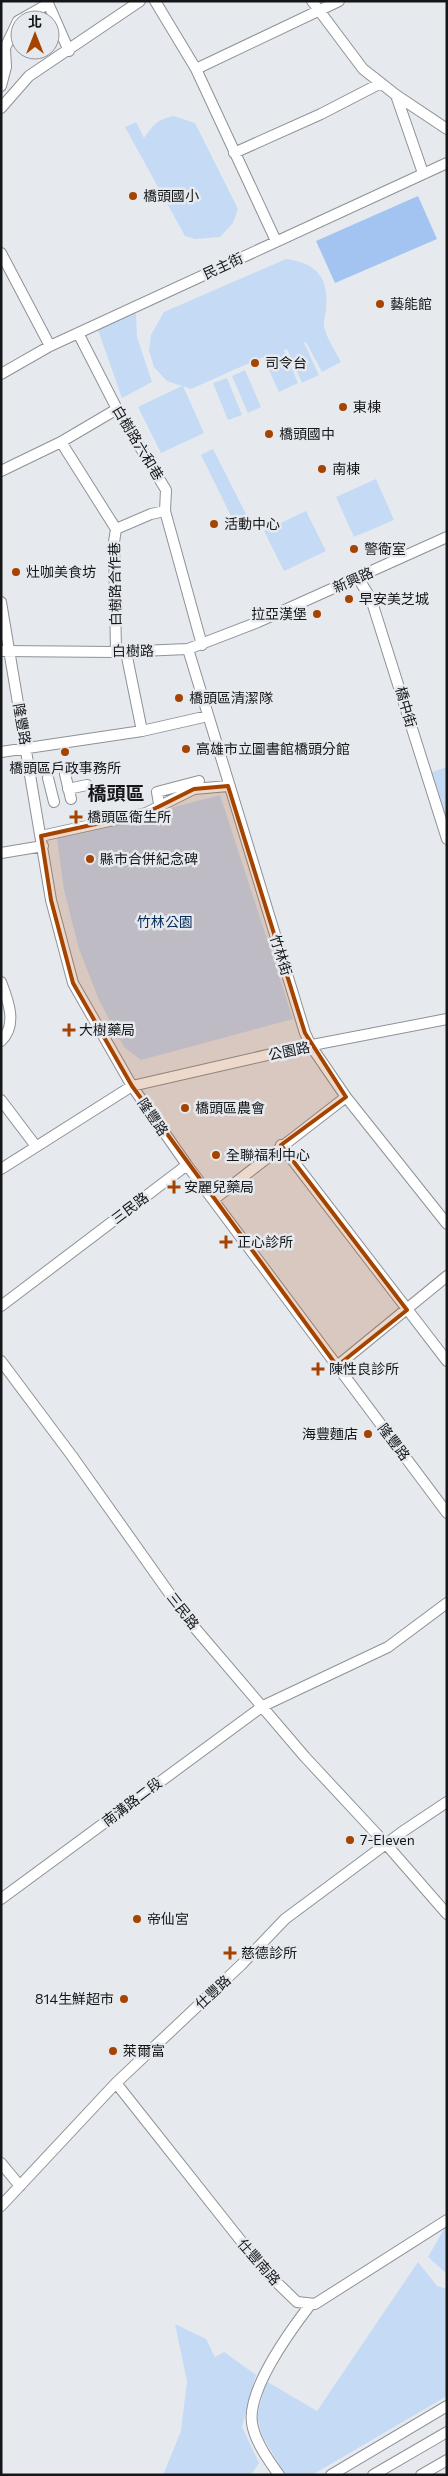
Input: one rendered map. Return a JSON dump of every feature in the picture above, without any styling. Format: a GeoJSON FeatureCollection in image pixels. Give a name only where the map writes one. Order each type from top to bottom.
{"type":"FeatureCollection","features":[{"type":"Feature","properties":{"kind":"street"},"geometry":{"type":"LineString","coordinates":[[1,108],[29,76],[70,51],[140,1]]}},
{"type":"Feature","properties":{"kind":"street"},"geometry":{"type":"LineString","coordinates":[[155,1],[196,69],[276,242]]}},
{"type":"Feature","properties":{"kind":"street"},"geometry":{"type":"LineString","coordinates":[[312,1],[363,69],[396,95],[447,129]]}},
{"type":"Feature","properties":{"kind":"street"},"geometry":{"type":"LineString","coordinates":[[196,69],[339,1]]}},
{"type":"Feature","properties":{"kind":"street"},"geometry":{"type":"LineString","coordinates":[[1,86],[6,66],[5,48],[18,21],[48,2],[70,51]]}},
{"type":"Feature","properties":{"kind":"street"},"geometry":{"type":"LineString","coordinates":[[234,152],[321,114],[381,83]]}},
{"type":"Feature","properties":{"kind":"street"},"geometry":{"type":"LineString","coordinates":[[396,95],[423,172]]}},
{"type":"Feature","properties":{"kind":"street","name":"民主街"},"geometry":{"type":"LineString","coordinates":[[1,374],[50,346],[423,172],[447,163]]}},
{"type":"Feature","properties":{"kind":"street"},"geometry":{"type":"LineString","coordinates":[[1,253],[50,346]]}},
{"type":"Feature","properties":{"kind":"street","name":"白樹路六和巷"},"geometry":{"type":"LineString","coordinates":[[78,333],[117,409],[166,490],[164,510],[202,645]]}},
{"type":"Feature","properties":{"kind":"street"},"geometry":{"type":"LineString","coordinates":[[1,471],[61,442],[117,409]]}},
{"type":"Feature","properties":{"kind":"street","name":"白樹路合作巷"},"geometry":{"type":"LineString","coordinates":[[61,442],[116,529],[114,542],[121,652],[142,731]]}},
{"type":"Feature","properties":{"kind":"street"},"geometry":{"type":"LineString","coordinates":[[116,529],[164,510]]}},
{"type":"Feature","properties":{"kind":"street","name":"新興路"},"geometry":{"type":"LineString","coordinates":[[258,622],[447,537]]}},
{"type":"Feature","properties":{"kind":"street","name":"橋中街"},"geometry":{"type":"LineString","coordinates":[[358,578],[371,599],[447,839]]}},
{"type":"Feature","properties":{"kind":"street","name":"隆豐路"},"geometry":{"type":"LineString","coordinates":[[1,602],[5,652],[26,748],[51,900],[73,983],[132,1086],[187,1165],[447,1513]]}},
{"type":"Feature","properties":{"kind":"street","name":"白樹路"},"geometry":{"type":"LineString","coordinates":[[5,652],[121,652],[188,649],[258,622]]}},
{"type":"Feature","properties":{"kind":"street","name":"竹林街"},"geometry":{"type":"LineString","coordinates":[[188,649],[227,782],[302,1024],[311,1046],[346,1097],[447,1224]]}},
{"type":"Feature","properties":{"kind":"street"},"geometry":{"type":"LineString","coordinates":[[1,752],[142,731],[208,716]]}},
{"type":"Feature","properties":{"kind":"street"},"geometry":{"type":"LineString","coordinates":[[65,774],[70,794],[87,785]]}},
{"type":"Feature","properties":{"kind":"street"},"geometry":{"type":"LineString","coordinates":[[48,778],[54,802]]}},
{"type":"Feature","properties":{"kind":"street"},"geometry":{"type":"LineString","coordinates":[[159,804],[157,792],[227,782]]}},
{"type":"Feature","properties":{"kind":"street"},"geometry":{"type":"LineString","coordinates":[[1,853],[146,813],[193,786]]}},
{"type":"Feature","properties":{"kind":"street"},"geometry":{"type":"LineString","coordinates":[[1,982],[9,1004],[10,1023],[8,1034],[1,1041]]}},
{"type":"Feature","properties":{"kind":"street","name":"公園路"},"geometry":{"type":"LineString","coordinates":[[1,1169],[132,1086],[311,1046],[447,1019]]}},
{"type":"Feature","properties":{"kind":"street"},"geometry":{"type":"LineString","coordinates":[[213,1200],[346,1097]]}},
{"type":"Feature","properties":{"kind":"street"},"geometry":{"type":"LineString","coordinates":[[1,1100],[35,1146]]}},
{"type":"Feature","properties":{"kind":"street"},"geometry":{"type":"LineString","coordinates":[[281,1146],[447,1361]]}},
{"type":"Feature","properties":{"kind":"street","name":"三民路"},"geometry":{"type":"LineString","coordinates":[[1,1306],[187,1165]]}},
{"type":"Feature","properties":{"kind":"street"},"geometry":{"type":"LineString","coordinates":[[336,1366],[447,1276]]}},
{"type":"Feature","properties":{"kind":"street","name":"三民路"},"geometry":{"type":"LineString","coordinates":[[1,1361],[72,1456],[189,1621],[330,1785],[386,1844],[447,1914]]}},
{"type":"Feature","properties":{"kind":"street","name":"南溝路二段"},"geometry":{"type":"LineString","coordinates":[[1,1899],[263,1706],[388,1647],[447,1603]]}},
{"type":"Feature","properties":{"kind":"street","name":"仕豐路"},"geometry":{"type":"LineString","coordinates":[[1,2206],[116,2083],[241,1965],[285,1919],[386,1844],[447,1802]]}},
{"type":"Feature","properties":{"kind":"street","name":"仕豐南路"},"geometry":{"type":"LineString","coordinates":[[116,2083],[264,2270],[289,2296],[297,2302],[310,2305]]}},
{"type":"Feature","properties":{"kind":"street"},"geometry":{"type":"LineString","coordinates":[[1,2163],[20,2186]]}},
{"type":"Feature","properties":{"kind":"street"},"geometry":{"type":"LineString","coordinates":[[279,2475],[252,2427],[253,2403],[268,2368],[310,2305],[324,2299],[447,2220]]}},
{"type":"Feature","properties":{"kind":"street"},"geometry":{"type":"LineString","coordinates":[[331,2475],[447,2406]]}},
{"type":"Feature","properties":{"kind":"street"},"geometry":{"type":"LineString","coordinates":[[373,2475],[447,2432]]}},
{"type":"Feature","properties":{"kind":"street"},"geometry":{"type":"LineString","coordinates":[[421,2475],[447,2460]]}},
{"type":"Feature","properties":{"kind":"highlighted area"},"geometry":{"type":"Polygon","coordinates":[[[228,786],[305,1033],[346,1097],[281,1145],[407,1310],[337,1366],[132,1086],[73,983],[51,900],[41,836],[146,813],[194,789],[228,786]]]}},
{"type":"Feature","properties":{"kind":"green space"},"geometry":{"type":"Polygon","coordinates":[[[174,116],[195,123],[238,209],[233,223],[220,237],[195,239],[185,236],[125,127],[136,122],[144,138],[156,123],[174,116]]]}},
{"type":"Feature","properties":{"kind":"green space"},"geometry":{"type":"Polygon","coordinates":[[[286,259],[306,264],[313,268],[323,281],[326,298],[324,327],[329,341],[341,362],[322,372],[306,342],[304,343],[319,375],[302,383],[287,349],[284,350],[298,383],[279,392],[263,357],[191,389],[183,386],[204,433],[161,453],[138,407],[182,386],[167,381],[154,367],[149,351],[151,335],[164,312],[286,259]]]}},
{"type":"Feature","properties":{"kind":"green space"},"geometry":{"type":"Polygon","coordinates":[[[132,312],[136,314],[137,337],[152,382],[122,398],[98,330],[107,320],[132,312]]]}},
{"type":"Feature","properties":{"kind":"green space"},"geometry":{"type":"Polygon","coordinates":[[[245,370],[261,407],[248,413],[232,376],[245,370]]]}},
{"type":"Feature","properties":{"kind":"green space"},"geometry":{"type":"Polygon","coordinates":[[[227,378],[242,415],[228,420],[213,383],[227,378]]]}},
{"type":"Feature","properties":{"kind":"green space"},"geometry":{"type":"Polygon","coordinates":[[[213,449],[246,514],[233,520],[201,455],[213,449]]]}},
{"type":"Feature","properties":{"kind":"green space"},"geometry":{"type":"Polygon","coordinates":[[[376,479],[394,520],[354,537],[336,497],[376,479]]]}},
{"type":"Feature","properties":{"kind":"green space"},"geometry":{"type":"Polygon","coordinates":[[[306,511],[326,551],[284,571],[264,531],[306,511]]]}},
{"type":"Feature","properties":{"kind":"green space"},"geometry":{"type":"Polygon","coordinates":[[[447,767],[447,821],[432,772],[447,767]]]}},
{"type":"Feature","properties":{"kind":"green space","name":"竹林公園"},"geometry":{"type":"Polygon","coordinates":[[[220,795],[293,1019],[141,1060],[124,1047],[99,1000],[79,949],[64,890],[57,838],[220,795]]]}},
{"type":"Feature","properties":{"kind":"green space"},"geometry":{"type":"Polygon","coordinates":[[[447,2224],[447,2274],[428,2257],[447,2224]]]}},
{"type":"Feature","properties":{"kind":"green space"},"geometry":{"type":"Polygon","coordinates":[[[418,2262],[437,2286],[447,2289],[447,2396],[312,2475],[285,2475],[262,2435],[257,2417],[266,2381],[317,2411],[418,2262]]]}},
{"type":"Feature","properties":{"kind":"green space"},"geometry":{"type":"Polygon","coordinates":[[[175,2324],[206,2339],[215,2357],[224,2352],[256,2375],[242,2427],[259,2463],[251,2475],[163,2475],[181,2431],[187,2381],[175,2324]]]}},
{"type":"Feature","properties":{"kind":"shaded area"},"geometry":{"type":"Polygon","coordinates":[[[418,196],[437,239],[335,283],[316,241],[418,196]]]}},
{"type":"Feature","properties":{"kind":"place","name":"橋頭國小"},"geometry":{"type":"Point","coordinates":[133,196]}},
{"type":"Feature","properties":{"kind":"place","name":"藝能館"},"geometry":{"type":"Point","coordinates":[380,304]}},
{"type":"Feature","properties":{"kind":"place","name":"司令台"},"geometry":{"type":"Point","coordinates":[255,363]}},
{"type":"Feature","properties":{"kind":"place","name":"東棟"},"geometry":{"type":"Point","coordinates":[343,407]}},
{"type":"Feature","properties":{"kind":"place","name":"橋頭國中"},"geometry":{"type":"Point","coordinates":[269,434]}},
{"type":"Feature","properties":{"kind":"place","name":"南棟"},"geometry":{"type":"Point","coordinates":[322,469]}},
{"type":"Feature","properties":{"kind":"place","name":"活動中心"},"geometry":{"type":"Point","coordinates":[214,524]}},
{"type":"Feature","properties":{"kind":"place","name":"警衛室"},"geometry":{"type":"Point","coordinates":[354,549]}},
{"type":"Feature","properties":{"kind":"place","name":"灶咖美食坊"},"geometry":{"type":"Point","coordinates":[16,572]}},
{"type":"Feature","properties":{"kind":"place","name":"早安美芝城"},"geometry":{"type":"Point","coordinates":[349,599]}},
{"type":"Feature","properties":{"kind":"place","name":"拉亞漢堡"},"geometry":{"type":"Point","coordinates":[317,614]}},
{"type":"Feature","properties":{"kind":"place","name":"橋頭區清潔隊"},"geometry":{"type":"Point","coordinates":[179,698]}},
{"type":"Feature","properties":{"kind":"place","name":"高雄市立圖書館橋頭分館"},"geometry":{"type":"Point","coordinates":[186,749]}},
{"type":"Feature","properties":{"kind":"place","name":"橋頭區戶政事務所"},"geometry":{"type":"Point","coordinates":[65,752]}},
{"type":"Feature","properties":{"kind":"place","name":"橋頭區衛生所"},"geometry":{"type":"Point","coordinates":[76,817]}},
{"type":"Feature","properties":{"kind":"place","name":"縣市合併紀念碑"},"geometry":{"type":"Point","coordinates":[90,859]}},
{"type":"Feature","properties":{"kind":"place","name":"大樹藥局"},"geometry":{"type":"Point","coordinates":[69,1030]}},
{"type":"Feature","properties":{"kind":"place","name":"橋頭區農會"},"geometry":{"type":"Point","coordinates":[185,1108]}},
{"type":"Feature","properties":{"kind":"place","name":"全聯福利中心"},"geometry":{"type":"Point","coordinates":[216,1155]}},
{"type":"Feature","properties":{"kind":"place","name":"安麗兒藥局"},"geometry":{"type":"Point","coordinates":[174,1187]}},
{"type":"Feature","properties":{"kind":"place","name":"正心診所"},"geometry":{"type":"Point","coordinates":[226,1242]}},
{"type":"Feature","properties":{"kind":"place","name":"陳性良診所"},"geometry":{"type":"Point","coordinates":[318,1369]}},
{"type":"Feature","properties":{"kind":"place","name":"海豐麵店"},"geometry":{"type":"Point","coordinates":[368,1434]}},
{"type":"Feature","properties":{"kind":"place","name":"7-Eleven"},"geometry":{"type":"Point","coordinates":[350,1840]}},
{"type":"Feature","properties":{"kind":"place","name":"帝仙宮"},"geometry":{"type":"Point","coordinates":[137,1919]}},
{"type":"Feature","properties":{"kind":"place","name":"慈德診所"},"geometry":{"type":"Point","coordinates":[230,1953]}},
{"type":"Feature","properties":{"kind":"place","name":"814生鮮超市"},"geometry":{"type":"Point","coordinates":[124,1999]}},
{"type":"Feature","properties":{"kind":"place","name":"萊爾富"},"geometry":{"type":"Point","coordinates":[113,2051]}},
{"type":"Feature","properties":{"kind":"district","name":"橋頭區"},"geometry":{"type":"Point","coordinates":[116,793]}}]}
